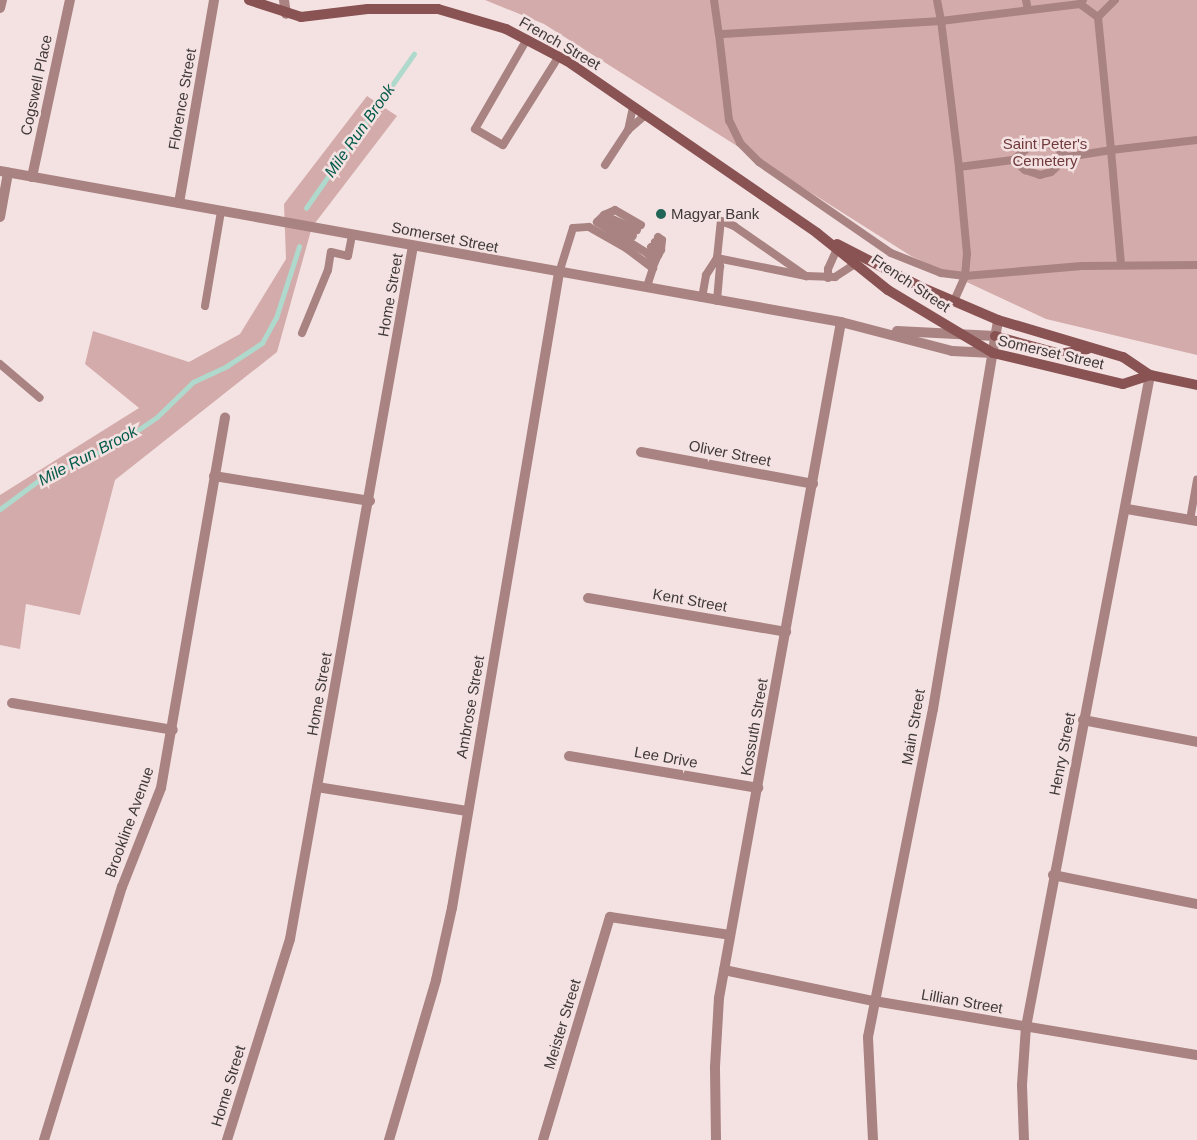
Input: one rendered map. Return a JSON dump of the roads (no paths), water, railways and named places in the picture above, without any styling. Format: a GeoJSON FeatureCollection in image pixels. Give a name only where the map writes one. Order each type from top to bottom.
{"type":"FeatureCollection","features":[{"type":"Feature","properties":{"kind":"main road","name":"French Street"},"geometry":{"type":"LineString","coordinates":[[249,0],[265,4],[286,14],[301,17],[438,4],[526,39],[559,56],[817,233],[888,290],[993,353]]}},
{"type":"Feature","properties":{"kind":"main road","name":"French Street"},"geometry":{"type":"LineString","coordinates":[[817,233],[954,301],[998,320]]}},
{"type":"Feature","properties":{"kind":"main road","name":"Somerset Street"},"geometry":{"type":"LineString","coordinates":[[998,320],[1123,357],[1150,375],[1197,386]]}},
{"type":"Feature","properties":{"kind":"main road"},"geometry":{"type":"LineString","coordinates":[[996,336],[1060,354],[1092,348]]}},
{"type":"Feature","properties":{"kind":"main road","name":"Somerset Street"},"geometry":{"type":"LineString","coordinates":[[993,353],[1123,384],[1150,375]]}},
{"type":"Feature","properties":{"kind":"street"},"geometry":{"type":"LineString","coordinates":[[0,8],[2,0]]}},
{"type":"Feature","properties":{"kind":"street","name":"Cogswell Place"},"geometry":{"type":"LineString","coordinates":[[32,177],[70,0]]}},
{"type":"Feature","properties":{"kind":"street","name":"Florence Street"},"geometry":{"type":"LineString","coordinates":[[179,203],[214,0]]}},
{"type":"Feature","properties":{"kind":"street"},"geometry":{"type":"LineString","coordinates":[[284,0],[286,14]]}},
{"type":"Feature","properties":{"kind":"street"},"geometry":{"type":"LineString","coordinates":[[0,217],[4,172]]}},
{"type":"Feature","properties":{"kind":"street","name":"Somerset Street"},"geometry":{"type":"LineString","coordinates":[[4,172],[559,273],[841,322],[885,331],[952,351],[993,353]]}},
{"type":"Feature","properties":{"kind":"street","name":"Home Street"},"geometry":{"type":"LineString","coordinates":[[227,1140],[290,939],[370,501],[414,246]]}},
{"type":"Feature","properties":{"kind":"street","name":"Ambrose Street"},"geometry":{"type":"LineString","coordinates":[[389,1140],[436,980],[452,908],[559,273]]}},
{"type":"Feature","properties":{"kind":"street","name":"Main Street"},"geometry":{"type":"LineString","coordinates":[[872,1140],[868,1036],[933,709],[998,320]]}},
{"type":"Feature","properties":{"kind":"street","name":"Kossuth Street"},"geometry":{"type":"LineString","coordinates":[[716,1140],[715,1067],[724,970],[841,322]]}},
{"type":"Feature","properties":{"kind":"street","name":"Somerset Street"},"geometry":{"type":"LineString","coordinates":[[885,331],[959,332],[996,336]]}},
{"type":"Feature","properties":{"kind":"street","name":"Henry Street"},"geometry":{"type":"LineString","coordinates":[[1024,1140],[1022,1085],[1026,1027],[1083,720],[1127,509],[1150,375]]}},
{"type":"Feature","properties":{"kind":"street","name":"Brookline Avenue"},"geometry":{"type":"LineString","coordinates":[[44,1140],[122,887],[161,788],[173,730],[225,417]]}},
{"type":"Feature","properties":{"kind":"street","name":"Oliver Street"},"geometry":{"type":"LineString","coordinates":[[641,452],[813,484]]}},
{"type":"Feature","properties":{"kind":"street"},"geometry":{"type":"LineString","coordinates":[[214,476],[370,501]]}},
{"type":"Feature","properties":{"kind":"street"},"geometry":{"type":"LineString","coordinates":[[1127,509],[1193,520]]}},
{"type":"Feature","properties":{"kind":"street","name":"Kent Street"},"geometry":{"type":"LineString","coordinates":[[588,598],[786,632]]}},
{"type":"Feature","properties":{"kind":"street"},"geometry":{"type":"LineString","coordinates":[[12,703],[173,730]]}},
{"type":"Feature","properties":{"kind":"street"},"geometry":{"type":"LineString","coordinates":[[1083,720],[1197,742]]}},
{"type":"Feature","properties":{"kind":"street","name":"Lee Drive"},"geometry":{"type":"LineString","coordinates":[[569,756],[758,788]]}},
{"type":"Feature","properties":{"kind":"street"},"geometry":{"type":"LineString","coordinates":[[317,787],[467,811]]}},
{"type":"Feature","properties":{"kind":"street"},"geometry":{"type":"LineString","coordinates":[[1053,876],[1197,904]]}},
{"type":"Feature","properties":{"kind":"street","name":"Meister Street"},"geometry":{"type":"LineString","coordinates":[[543,1140],[610,917],[730,935]]}},
{"type":"Feature","properties":{"kind":"street","name":"Lillian Street"},"geometry":{"type":"LineString","coordinates":[[724,970],[874,1001],[1197,1055]]}},
{"type":"Feature","properties":{"kind":"lane"},"geometry":{"type":"LineString","coordinates":[[714,0],[729,120],[740,143],[749,153],[891,253],[941,273],[965,276],[1121,264],[1197,265]]}},
{"type":"Feature","properties":{"kind":"lane"},"geometry":{"type":"LineString","coordinates":[[937,0],[959,167],[967,254],[965,276],[954,301]]}},
{"type":"Feature","properties":{"kind":"lane"},"geometry":{"type":"LineString","coordinates":[[1026,0],[1028,10]]}},
{"type":"Feature","properties":{"kind":"lane"},"geometry":{"type":"LineString","coordinates":[[1098,17],[1115,0],[1120,0]]}},
{"type":"Feature","properties":{"kind":"lane"},"geometry":{"type":"LineString","coordinates":[[719,34],[941,21],[1081,2],[1098,17],[1112,150],[1121,264]]}},
{"type":"Feature","properties":{"kind":"lane"},"geometry":{"type":"LineString","coordinates":[[526,39],[475,129],[503,145],[559,56]]}},
{"type":"Feature","properties":{"kind":"lane"},"geometry":{"type":"LineString","coordinates":[[628,130],[633,107]]}},
{"type":"Feature","properties":{"kind":"lane"},"geometry":{"type":"LineString","coordinates":[[605,165],[628,130],[645,115]]}},
{"type":"Feature","properties":{"kind":"lane"},"geometry":{"type":"LineString","coordinates":[[1013,160],[1025,170],[1040,175],[1051,172],[1067,157],[1197,140]]}},
{"type":"Feature","properties":{"kind":"lane"},"geometry":{"type":"LineString","coordinates":[[959,167],[1013,160],[1033,144],[1043,142],[1056,147],[1067,157]]}},
{"type":"Feature","properties":{"kind":"lane"},"geometry":{"type":"LineString","coordinates":[[205,306],[221,211]]}},
{"type":"Feature","properties":{"kind":"lane"},"geometry":{"type":"LineString","coordinates":[[559,273],[573,228],[589,227],[604,215],[637,230],[597,222]]}},
{"type":"Feature","properties":{"kind":"lane"},"geometry":{"type":"LineString","coordinates":[[717,300],[720,266],[717,258],[721,221],[734,226],[806,276]]}},
{"type":"Feature","properties":{"kind":"lane"},"geometry":{"type":"LineString","coordinates":[[597,222],[656,259]]}},
{"type":"Feature","properties":{"kind":"lane"},"geometry":{"type":"LineString","coordinates":[[589,227],[626,248],[656,259]]}},
{"type":"Feature","properties":{"kind":"lane"},"geometry":{"type":"LineString","coordinates":[[302,333],[328,270],[331,252],[348,256],[352,235]]}},
{"type":"Feature","properties":{"kind":"lane"},"geometry":{"type":"LineString","coordinates":[[646,287],[656,259],[662,240],[655,242],[656,259]]}},
{"type":"Feature","properties":{"kind":"lane"},"geometry":{"type":"LineString","coordinates":[[828,278],[828,269],[838,250]]}},
{"type":"Feature","properties":{"kind":"lane"},"geometry":{"type":"LineString","coordinates":[[717,258],[806,276],[828,278],[855,264]]}},
{"type":"Feature","properties":{"kind":"lane"},"geometry":{"type":"LineString","coordinates":[[702,298],[706,275],[717,258]]}},
{"type":"Feature","properties":{"kind":"lane"},"geometry":{"type":"LineString","coordinates":[[0,364],[40,398]]}},
{"type":"Feature","properties":{"kind":"lane"},"geometry":{"type":"LineString","coordinates":[[1193,520],[1197,480]]}},
{"type":"Feature","properties":{"kind":"waterway","name":"Mile Run Brook"},"geometry":{"type":"LineString","coordinates":[[306,208],[414,54]]}},
{"type":"Feature","properties":{"kind":"waterway","name":"Mile Run Brook"},"geometry":{"type":"LineString","coordinates":[[0,509],[38,481],[122,441],[157,417],[193,382],[227,366],[262,343],[276,318],[299,247]]}},
{"type":"Feature","properties":{"kind":"place","name":"Magyar Bank"},"geometry":{"type":"Point","coordinates":[661,214]}},
{"type":"Feature","properties":{"kind":"park label","name":"Saint Peter's Cemetery"},"geometry":{"type":"Point","coordinates":[1045,152]}}]}
